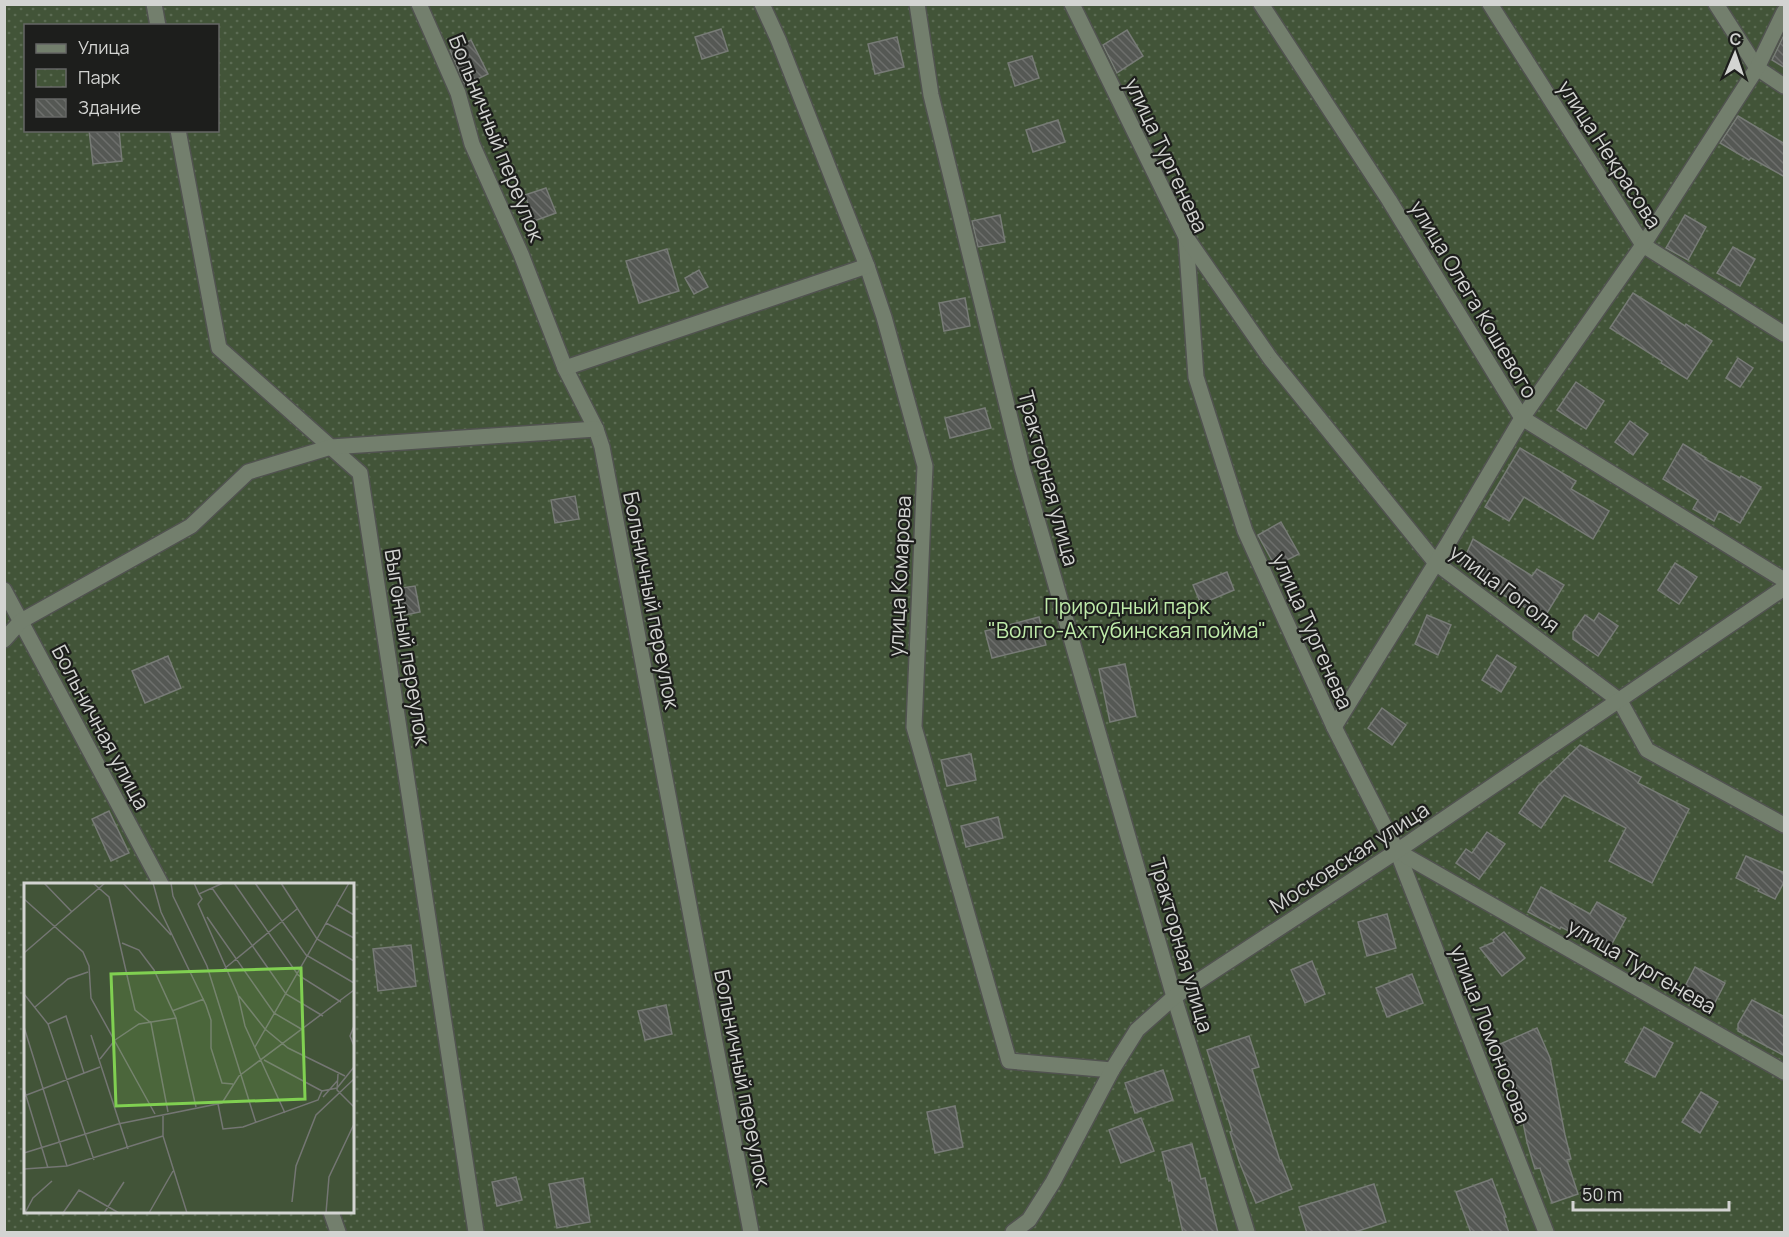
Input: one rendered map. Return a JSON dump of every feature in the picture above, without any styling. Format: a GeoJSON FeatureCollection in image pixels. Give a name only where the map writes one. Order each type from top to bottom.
{"type":"FeatureCollection","features":[{"type":"Feature","properties":{"kind":"street"},"geometry":{"type":"LineString","coordinates":[[154,4],[158,24]]}},
{"type":"Feature","properties":{"kind":"street","name":"Больничный переулок"},"geometry":{"type":"LineString","coordinates":[[419,4],[458,93],[472,144],[521,254],[565,368],[596,429],[602,447],[751,1233]]}},
{"type":"Feature","properties":{"kind":"street","name":"улица Комарова"},"geometry":{"type":"LineString","coordinates":[[762,4],[778,39],[867,266],[884,317],[925,466],[914,727],[1009,1061],[1112,1070]]}},
{"type":"Feature","properties":{"kind":"street","name":"Тракторная улица"},"geometry":{"type":"LineString","coordinates":[[917,4],[931,95],[1022,467],[1174,997],[1247,1233]]}},
{"type":"Feature","properties":{"kind":"street","name":"улица Тургенева"},"geometry":{"type":"LineString","coordinates":[[1072,4],[1186,237],[1196,377],[1245,531],[1334,727],[1397,851],[1785,1072]]}},
{"type":"Feature","properties":{"kind":"street","name":"улица Олега Кошевого"},"geometry":{"type":"LineString","coordinates":[[1261,4],[1389,200],[1522,418],[1785,580]]}},
{"type":"Feature","properties":{"kind":"street","name":"улица Некрасова"},"geometry":{"type":"LineString","coordinates":[[1490,4],[1643,246],[1785,334]]}},
{"type":"Feature","properties":{"kind":"street"},"geometry":{"type":"LineString","coordinates":[[1716,4],[1757,68],[1785,86]]}},
{"type":"Feature","properties":{"kind":"street"},"geometry":{"type":"LineString","coordinates":[[1334,727],[1436,563],[1522,418],[1643,246],[1757,68],[1785,12]]}},
{"type":"Feature","properties":{"kind":"street","name":"Выгонный переулок"},"geometry":{"type":"LineString","coordinates":[[178,132],[219,348],[360,473],[476,1233]]}},
{"type":"Feature","properties":{"kind":"street","name":"улица Гоголя"},"geometry":{"type":"LineString","coordinates":[[1186,237],[1270,358],[1436,563],[1620,701],[1647,750],[1785,825]]}},
{"type":"Feature","properties":{"kind":"street"},"geometry":{"type":"LineString","coordinates":[[565,368],[867,266]]}},
{"type":"Feature","properties":{"kind":"street"},"geometry":{"type":"LineString","coordinates":[[4,639],[21,621],[191,526],[248,472],[331,447],[596,429]]}},
{"type":"Feature","properties":{"kind":"street","name":"Московская улица"},"geometry":{"type":"LineString","coordinates":[[1013,1233],[1029,1220],[1053,1182],[1112,1070],[1137,1030],[1174,997],[1397,851],[1785,588]]}},
{"type":"Feature","properties":{"kind":"street","name":"Больничная улица"},"geometry":{"type":"LineString","coordinates":[[4,590],[160,883]]}},
{"type":"Feature","properties":{"kind":"street","name":"улица Ломоносова"},"geometry":{"type":"LineString","coordinates":[[1397,851],[1546,1233]]}},
{"type":"Feature","properties":{"kind":"street"},"geometry":{"type":"LineString","coordinates":[[331,1213],[338,1233]]}},
{"type":"Feature","properties":{"kind":"green space","name":"Природный парк \"Волго-Ахтубинская пойма\""},"geometry":{"type":"Polygon","coordinates":[[[5,5],[1784,5],[1784,1232],[5,1232],[5,5]]]}},
{"type":"Feature","properties":{"kind":"building"},"geometry":{"type":"Polygon","coordinates":[[[721,29],[728,51],[702,59],[695,37],[721,29]]]}},
{"type":"Feature","properties":{"kind":"building"},"geometry":{"type":"Polygon","coordinates":[[[1127,30],[1143,56],[1117,73],[1103,45],[1127,30]]]}},
{"type":"Feature","properties":{"kind":"building"},"geometry":{"type":"Polygon","coordinates":[[[1785,33],[1785,68],[1772,60],[1785,33]]]}},
{"type":"Feature","properties":{"kind":"building"},"geometry":{"type":"Polygon","coordinates":[[[897,37],[904,67],[875,74],[868,44],[897,37]]]}},
{"type":"Feature","properties":{"kind":"building"},"geometry":{"type":"Polygon","coordinates":[[[471,40],[488,74],[465,85],[450,50],[471,40]]]}},
{"type":"Feature","properties":{"kind":"building"},"geometry":{"type":"Polygon","coordinates":[[[1032,56],[1039,78],[1015,86],[1008,63],[1032,56]]]}},
{"type":"Feature","properties":{"kind":"building"},"geometry":{"type":"Polygon","coordinates":[[[1738,116],[1785,144],[1785,177],[1720,143],[1738,116]]]}},
{"type":"Feature","properties":{"kind":"building"},"geometry":{"type":"Polygon","coordinates":[[[1058,120],[1065,142],[1033,152],[1026,130],[1058,120]]]}},
{"type":"Feature","properties":{"kind":"building"},"geometry":{"type":"Polygon","coordinates":[[[89,132],[119,132],[122,161],[93,164],[89,132]]]}},
{"type":"Feature","properties":{"kind":"building"},"geometry":{"type":"Polygon","coordinates":[[[546,188],[556,213],[534,221],[525,195],[546,188]]]}},
{"type":"Feature","properties":{"kind":"building"},"geometry":{"type":"Polygon","coordinates":[[[1000,215],[1005,242],[978,247],[972,221],[1000,215]]]}},
{"type":"Feature","properties":{"kind":"building"},"geometry":{"type":"Polygon","coordinates":[[[1685,215],[1706,227],[1688,260],[1666,248],[1685,215]]]}},
{"type":"Feature","properties":{"kind":"building"},"geometry":{"type":"Polygon","coordinates":[[[1733,247],[1755,259],[1740,286],[1717,273],[1733,247]]]}},
{"type":"Feature","properties":{"kind":"building"},"geometry":{"type":"Polygon","coordinates":[[[667,249],[679,291],[639,303],[626,261],[667,249]]]}},
{"type":"Feature","properties":{"kind":"building"},"geometry":{"type":"Polygon","coordinates":[[[699,270],[708,287],[694,294],[685,278],[699,270]]]}},
{"type":"Feature","properties":{"kind":"building"},"geometry":{"type":"Polygon","coordinates":[[[1633,293],[1712,341],[1687,379],[1610,328],[1633,293]]]}},
{"type":"Feature","properties":{"kind":"building"},"geometry":{"type":"Polygon","coordinates":[[[965,298],[970,326],[944,331],[939,303],[965,298]]]}},
{"type":"Feature","properties":{"kind":"building"},"geometry":{"type":"Polygon","coordinates":[[[1738,358],[1753,368],[1740,387],[1726,378],[1738,358]]]}},
{"type":"Feature","properties":{"kind":"building"},"geometry":{"type":"Polygon","coordinates":[[[1576,382],[1604,401],[1586,429],[1557,410],[1576,382]]]}},
{"type":"Feature","properties":{"kind":"building"},"geometry":{"type":"Polygon","coordinates":[[[985,408],[991,428],[950,438],[945,418],[985,408]]]}},
{"type":"Feature","properties":{"kind":"building"},"geometry":{"type":"Polygon","coordinates":[[[1630,421],[1648,434],[1633,455],[1615,442],[1630,421]]]}},
{"type":"Feature","properties":{"kind":"building"},"geometry":{"type":"Polygon","coordinates":[[[1683,444],[1705,459],[1761,487],[1740,523],[1719,511],[1714,521],[1693,509],[1698,500],[1663,479],[1683,444]]]}},
{"type":"Feature","properties":{"kind":"building"},"geometry":{"type":"Polygon","coordinates":[[[1520,448],[1576,481],[1571,489],[1609,511],[1593,539],[1524,497],[1509,521],[1485,507],[1520,448]]]}},
{"type":"Feature","properties":{"kind":"building"},"geometry":{"type":"Polygon","coordinates":[[[575,496],[579,519],[555,523],[551,500],[575,496]]]}},
{"type":"Feature","properties":{"kind":"building"},"geometry":{"type":"Polygon","coordinates":[[[1281,522],[1299,554],[1275,566],[1258,535],[1281,522]]]}},
{"type":"Feature","properties":{"kind":"building"},"geometry":{"type":"Polygon","coordinates":[[[1473,539],[1532,576],[1537,569],[1564,585],[1544,618],[1505,596],[1461,566],[1473,539]]]}},
{"type":"Feature","properties":{"kind":"building"},"geometry":{"type":"Polygon","coordinates":[[[1675,563],[1697,577],[1679,604],[1658,590],[1675,563]]]}},
{"type":"Feature","properties":{"kind":"building"},"geometry":{"type":"Polygon","coordinates":[[[1227,572],[1234,590],[1201,604],[1193,585],[1227,572]]]}},
{"type":"Feature","properties":{"kind":"building"},"geometry":{"type":"Polygon","coordinates":[[[415,586],[420,612],[400,616],[395,589],[415,586]]]}},
{"type":"Feature","properties":{"kind":"building"},"geometry":{"type":"Polygon","coordinates":[[[1599,613],[1618,626],[1598,656],[1573,639],[1573,632],[1585,615],[1594,621],[1599,613]]]}},
{"type":"Feature","properties":{"kind":"building"},"geometry":{"type":"Polygon","coordinates":[[[1427,615],[1451,625],[1438,655],[1415,644],[1427,615]]]}},
{"type":"Feature","properties":{"kind":"building"},"geometry":{"type":"Polygon","coordinates":[[[1039,617],[1046,645],[992,658],[985,631],[1039,617]]]}},
{"type":"Feature","properties":{"kind":"building"},"geometry":{"type":"Polygon","coordinates":[[[1497,655],[1516,667],[1501,692],[1482,680],[1497,655]]]}},
{"type":"Feature","properties":{"kind":"building"},"geometry":{"type":"Polygon","coordinates":[[[168,656],[181,688],[145,703],[132,671],[168,656]]]}},
{"type":"Feature","properties":{"kind":"building"},"geometry":{"type":"Polygon","coordinates":[[[1125,664],[1136,716],[1110,722],[1099,669],[1125,664]]]}},
{"type":"Feature","properties":{"kind":"building"},"geometry":{"type":"Polygon","coordinates":[[[1382,708],[1406,725],[1392,745],[1368,728],[1382,708]]]}},
{"type":"Feature","properties":{"kind":"building"},"geometry":{"type":"Polygon","coordinates":[[[1580,745],[1641,777],[1638,783],[1689,809],[1652,883],[1609,861],[1626,828],[1564,795],[1541,828],[1519,813],[1538,786],[1580,745]]]}},
{"type":"Feature","properties":{"kind":"building"},"geometry":{"type":"Polygon","coordinates":[[[971,754],[976,780],[947,786],[941,760],[971,754]]]}},
{"type":"Feature","properties":{"kind":"building"},"geometry":{"type":"Polygon","coordinates":[[[109,811],[129,853],[111,861],[92,819],[109,811]]]}},
{"type":"Feature","properties":{"kind":"building"},"geometry":{"type":"Polygon","coordinates":[[[998,817],[1003,838],[966,847],[961,826],[998,817]]]}},
{"type":"Feature","properties":{"kind":"building"},"geometry":{"type":"Polygon","coordinates":[[[1487,832],[1505,844],[1479,879],[1456,863],[1466,849],[1472,853],[1487,832]]]}},
{"type":"Feature","properties":{"kind":"building"},"geometry":{"type":"Polygon","coordinates":[[[1746,856],[1785,873],[1785,880],[1775,899],[1736,878],[1746,856]]]}},
{"type":"Feature","properties":{"kind":"building"},"geometry":{"type":"Polygon","coordinates":[[[1541,887],[1590,914],[1597,902],[1626,918],[1608,951],[1528,912],[1541,887]]]}},
{"type":"Feature","properties":{"kind":"building"},"geometry":{"type":"Polygon","coordinates":[[[1387,914],[1396,948],[1367,956],[1358,922],[1387,914]]]}},
{"type":"Feature","properties":{"kind":"building"},"geometry":{"type":"Polygon","coordinates":[[[1504,932],[1525,958],[1502,976],[1480,948],[1494,942],[1493,940],[1504,932]]]}},
{"type":"Feature","properties":{"kind":"building"},"geometry":{"type":"Polygon","coordinates":[[[411,945],[416,986],[378,991],[373,949],[411,945]]]}},
{"type":"Feature","properties":{"kind":"building"},"geometry":{"type":"Polygon","coordinates":[[[1312,961],[1325,994],[1305,1003],[1291,970],[1312,961]]]}},
{"type":"Feature","properties":{"kind":"building"},"geometry":{"type":"Polygon","coordinates":[[[1695,967],[1725,983],[1709,1014],[1679,998],[1695,967]]]}},
{"type":"Feature","properties":{"kind":"building"},"geometry":{"type":"Polygon","coordinates":[[[1412,974],[1423,1003],[1387,1017],[1376,988],[1412,974]]]}},
{"type":"Feature","properties":{"kind":"building"},"geometry":{"type":"Polygon","coordinates":[[[1752,1000],[1785,1017],[1785,1056],[1738,1031],[1738,1024],[1752,1000]]]}},
{"type":"Feature","properties":{"kind":"building"},"geometry":{"type":"Polygon","coordinates":[[[666,1005],[672,1034],[645,1040],[638,1011],[666,1005]]]}},
{"type":"Feature","properties":{"kind":"building"},"geometry":{"type":"Polygon","coordinates":[[[1644,1027],[1673,1043],[1655,1077],[1625,1062],[1644,1027]]]}},
{"type":"Feature","properties":{"kind":"building"},"geometry":{"type":"Polygon","coordinates":[[[1537,1028],[1550,1058],[1571,1159],[1567,1160],[1578,1194],[1552,1203],[1540,1168],[1535,1169],[1516,1088],[1498,1045],[1537,1028]]]}},
{"type":"Feature","properties":{"kind":"building"},"geometry":{"type":"Polygon","coordinates":[[[1249,1036],[1259,1067],[1252,1069],[1280,1161],[1292,1189],[1256,1203],[1239,1161],[1207,1050],[1249,1036]]]}},
{"type":"Feature","properties":{"kind":"building"},"geometry":{"type":"Polygon","coordinates":[[[1163,1070],[1173,1100],[1135,1113],[1125,1083],[1163,1070]]]}},
{"type":"Feature","properties":{"kind":"building"},"geometry":{"type":"Polygon","coordinates":[[[1701,1092],[1718,1102],[1700,1133],[1682,1122],[1701,1092]]]}},
{"type":"Feature","properties":{"kind":"building"},"geometry":{"type":"Polygon","coordinates":[[[955,1106],[963,1147],[935,1153],[927,1112],[955,1106]]]}},
{"type":"Feature","properties":{"kind":"building"},"geometry":{"type":"Polygon","coordinates":[[[1141,1118],[1154,1151],[1121,1163],[1109,1130],[1141,1118]]]}},
{"type":"Feature","properties":{"kind":"building"},"geometry":{"type":"Polygon","coordinates":[[[1192,1144],[1201,1179],[1205,1178],[1218,1233],[1183,1233],[1162,1152],[1192,1144]]]}},
{"type":"Feature","properties":{"kind":"building"},"geometry":{"type":"Polygon","coordinates":[[[516,1177],[522,1200],[497,1206],[492,1182],[516,1177]]]}},
{"type":"Feature","properties":{"kind":"building"},"geometry":{"type":"Polygon","coordinates":[[[583,1178],[590,1222],[557,1228],[549,1184],[583,1178]]]}},
{"type":"Feature","properties":{"kind":"building"},"geometry":{"type":"Polygon","coordinates":[[[1492,1179],[1506,1217],[1504,1217],[1509,1233],[1471,1233],[1456,1192],[1492,1179]]]}},
{"type":"Feature","properties":{"kind":"building"},"geometry":{"type":"Polygon","coordinates":[[[1374,1184],[1386,1222],[1352,1233],[1307,1233],[1299,1207],[1374,1184]]]}}]}
